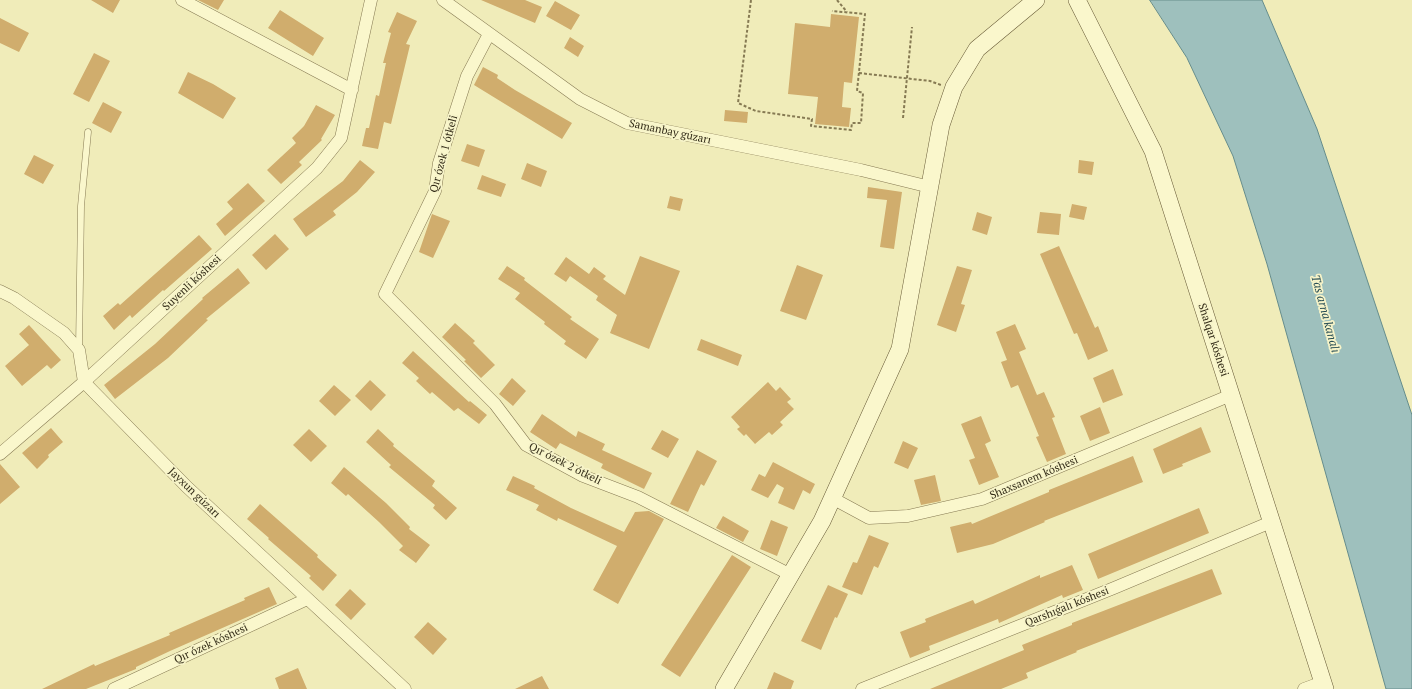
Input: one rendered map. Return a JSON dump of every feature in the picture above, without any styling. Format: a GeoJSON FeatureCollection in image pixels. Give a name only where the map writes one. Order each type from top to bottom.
{"type":"FeatureCollection","features":[{"type":"Feature","properties":{"kind":"street"},"geometry":{"type":"LineString","coordinates":[[182,0],[352,90]]}},
{"type":"Feature","properties":{"kind":"street","name":"Suyenli kóshesi"},"geometry":{"type":"LineString","coordinates":[[0,454],[84,382],[317,168],[341,138],[371,0]]}},
{"type":"Feature","properties":{"kind":"street","name":"Samanbay gúzarı"},"geometry":{"type":"LineString","coordinates":[[444,0],[580,99],[627,123],[861,170],[930,187]]}},
{"type":"Feature","properties":{"kind":"street"},"geometry":{"type":"LineString","coordinates":[[724,689],[789,574],[822,521],[900,349],[941,124],[954,86],[977,48],[1036,0]]}},
{"type":"Feature","properties":{"kind":"street","name":"Shalqar kóshesi"},"geometry":{"type":"LineString","coordinates":[[1077,0],[1153,151],[1324,685]]}},
{"type":"Feature","properties":{"kind":"street","name":"Qır ózek 1 ótkeli"},"geometry":{"type":"LineString","coordinates":[[385,294],[436,191],[439,163],[467,76],[489,34]]}},
{"type":"Feature","properties":{"kind":"street"},"geometry":{"type":"LineString","coordinates":[[0,291],[14,298],[64,333],[79,350],[84,382]]}},
{"type":"Feature","properties":{"kind":"street","name":"Qır ózek 2 ótkeli"},"geometry":{"type":"LineString","coordinates":[[385,294],[495,404],[526,445],[583,476],[638,497],[789,574]]}},
{"type":"Feature","properties":{"kind":"street","name":"Jayxun gúzarı"},"geometry":{"type":"LineString","coordinates":[[84,382],[187,487],[307,599],[350,636],[405,689]]}},
{"type":"Feature","properties":{"kind":"street","name":"Shaxsanem kóshesi"},"geometry":{"type":"LineString","coordinates":[[832,498],[869,518],[908,516],[982,499],[1230,395]]}},
{"type":"Feature","properties":{"kind":"street","name":"Qarshıǵalı kóshesi"},"geometry":{"type":"LineString","coordinates":[[862,689],[1114,588],[1271,522]]}},
{"type":"Feature","properties":{"kind":"street","name":"Qır ózek kóshesi"},"geometry":{"type":"LineString","coordinates":[[114,689],[307,599]]}},
{"type":"Feature","properties":{"kind":"street"},"geometry":{"type":"LineString","coordinates":[[1304,689],[1324,685]]}},
{"type":"Feature","properties":{"kind":"lane"},"geometry":{"type":"LineString","coordinates":[[79,350],[80,206],[88,132]]}},
{"type":"Feature","properties":{"kind":"path"},"geometry":{"type":"LineString","coordinates":[[751,0],[738,103],[756,112],[812,119],[811,126],[851,130],[852,123],[861,123],[863,93],[857,91],[865,14],[832,11]]}},
{"type":"Feature","properties":{"kind":"path"},"geometry":{"type":"LineString","coordinates":[[837,0],[848,12]]}},
{"type":"Feature","properties":{"kind":"path"},"geometry":{"type":"LineString","coordinates":[[903,118],[912,27]]}},
{"type":"Feature","properties":{"kind":"path"},"geometry":{"type":"LineString","coordinates":[[859,73],[930,81],[946,87]]}},
{"type":"Feature","properties":{"kind":"water","name":"Tas arna kanalı"},"geometry":{"type":"Polygon","coordinates":[[[1150,0],[1262,0],[1317,129],[1412,415],[1412,689],[1386,689],[1267,264],[1233,156],[1187,58],[1150,0]]]}},
{"type":"Feature","properties":{"kind":"building"},"geometry":{"type":"Polygon","coordinates":[[[91,0],[120,0],[113,13],[91,0]]]}},
{"type":"Feature","properties":{"kind":"building"},"geometry":{"type":"Polygon","coordinates":[[[198,0],[224,0],[218,10],[198,0]]]}},
{"type":"Feature","properties":{"kind":"building"},"geometry":{"type":"Polygon","coordinates":[[[481,0],[525,0],[542,7],[535,23],[481,0]]]}},
{"type":"Feature","properties":{"kind":"building"},"geometry":{"type":"Polygon","coordinates":[[[555,1],[580,15],[571,30],[546,16],[555,1]]]}},
{"type":"Feature","properties":{"kind":"building"},"geometry":{"type":"Polygon","coordinates":[[[280,10],[324,38],[313,56],[268,28],[280,10]]]}},
{"type":"Feature","properties":{"kind":"building"},"geometry":{"type":"Polygon","coordinates":[[[397,12],[417,21],[406,44],[410,45],[391,124],[384,122],[378,149],[362,146],[366,128],[369,128],[376,95],[379,96],[386,63],[383,63],[391,33],[388,32],[397,12]]]}},
{"type":"Feature","properties":{"kind":"building"},"geometry":{"type":"Polygon","coordinates":[[[831,14],[859,17],[852,83],[844,82],[842,107],[851,108],[849,127],[815,124],[818,97],[788,94],[795,23],[830,27],[831,14]]]}},
{"type":"Feature","properties":{"kind":"building"},"geometry":{"type":"Polygon","coordinates":[[[0,18],[29,33],[19,52],[0,43],[0,18]]]}},
{"type":"Feature","properties":{"kind":"building"},"geometry":{"type":"Polygon","coordinates":[[[570,37],[584,46],[578,57],[564,48],[570,37]]]}},
{"type":"Feature","properties":{"kind":"building"},"geometry":{"type":"Polygon","coordinates":[[[94,53],[110,61],[89,102],[73,94],[94,53]]]}},
{"type":"Feature","properties":{"kind":"building"},"geometry":{"type":"Polygon","coordinates":[[[483,67],[498,75],[497,78],[515,90],[572,123],[562,139],[474,85],[483,67]]]}},
{"type":"Feature","properties":{"kind":"building"},"geometry":{"type":"Polygon","coordinates":[[[188,72],[213,84],[236,98],[223,119],[178,93],[188,72]]]}},
{"type":"Feature","properties":{"kind":"building"},"geometry":{"type":"Polygon","coordinates":[[[103,102],[122,112],[111,133],[92,123],[103,102]]]}},
{"type":"Feature","properties":{"kind":"building"},"geometry":{"type":"Polygon","coordinates":[[[316,105],[335,115],[321,139],[322,140],[299,162],[302,165],[281,184],[267,170],[296,143],[292,138],[304,126],[316,105]]]}},
{"type":"Feature","properties":{"kind":"building"},"geometry":{"type":"Polygon","coordinates":[[[725,110],[748,112],[747,123],[724,121],[725,110]]]}},
{"type":"Feature","properties":{"kind":"building"},"geometry":{"type":"Polygon","coordinates":[[[467,144],[485,150],[479,167],[461,161],[467,144]]]}},
{"type":"Feature","properties":{"kind":"building"},"geometry":{"type":"Polygon","coordinates":[[[34,155],[54,165],[43,184],[24,174],[34,155]]]}},
{"type":"Feature","properties":{"kind":"building"},"geometry":{"type":"Polygon","coordinates":[[[360,160],[375,172],[357,192],[333,211],[336,215],[306,237],[293,219],[343,181],[360,160]]]}},
{"type":"Feature","properties":{"kind":"building"},"geometry":{"type":"Polygon","coordinates":[[[1079,160],[1094,162],[1092,175],[1078,173],[1079,160]]]}},
{"type":"Feature","properties":{"kind":"building"},"geometry":{"type":"Polygon","coordinates":[[[527,163],[547,171],[541,187],[521,179],[527,163]]]}},
{"type":"Feature","properties":{"kind":"building"},"geometry":{"type":"Polygon","coordinates":[[[482,175],[506,184],[501,197],[477,189],[482,175]]]}},
{"type":"Feature","properties":{"kind":"building"},"geometry":{"type":"Polygon","coordinates":[[[248,183],[265,201],[225,236],[216,224],[233,209],[227,202],[248,183]]]}},
{"type":"Feature","properties":{"kind":"building"},"geometry":{"type":"Polygon","coordinates":[[[868,187],[902,192],[894,249],[880,247],[887,200],[867,198],[868,187]]]}},
{"type":"Feature","properties":{"kind":"building"},"geometry":{"type":"Polygon","coordinates":[[[670,196],[683,199],[680,211],[667,208],[670,196]]]}},
{"type":"Feature","properties":{"kind":"building"},"geometry":{"type":"Polygon","coordinates":[[[1072,204],[1087,207],[1084,220],[1069,217],[1072,204]]]}},
{"type":"Feature","properties":{"kind":"building"},"geometry":{"type":"Polygon","coordinates":[[[977,212],[992,217],[987,235],[972,230],[977,212]]]}},
{"type":"Feature","properties":{"kind":"building"},"geometry":{"type":"Polygon","coordinates":[[[1040,212],[1061,214],[1059,235],[1037,233],[1040,212]]]}},
{"type":"Feature","properties":{"kind":"building"},"geometry":{"type":"Polygon","coordinates":[[[432,214],[450,221],[433,258],[419,252],[432,214]]]}},
{"type":"Feature","properties":{"kind":"building"},"geometry":{"type":"Polygon","coordinates":[[[275,234],[289,249],[266,270],[252,255],[275,234]]]}},
{"type":"Feature","properties":{"kind":"building"},"geometry":{"type":"Polygon","coordinates":[[[199,235],[212,249],[132,318],[130,315],[114,330],[103,316],[118,303],[120,305],[199,235]]]}},
{"type":"Feature","properties":{"kind":"building"},"geometry":{"type":"Polygon","coordinates":[[[1059,246],[1095,328],[1098,326],[1108,351],[1088,360],[1077,333],[1074,334],[1040,254],[1059,246]]]}},
{"type":"Feature","properties":{"kind":"building"},"geometry":{"type":"Polygon","coordinates":[[[640,256],[680,271],[649,349],[610,333],[617,315],[596,300],[598,296],[570,276],[566,282],[554,274],[566,257],[589,274],[594,267],[606,276],[603,279],[625,295],[640,256]]]}},
{"type":"Feature","properties":{"kind":"building"},"geometry":{"type":"Polygon","coordinates":[[[797,265],[823,275],[806,320],[780,311],[797,265]]]}},
{"type":"Feature","properties":{"kind":"building"},"geometry":{"type":"Polygon","coordinates":[[[507,266],[525,278],[524,280],[572,317],[570,319],[599,339],[586,359],[564,344],[566,341],[544,324],[545,322],[515,299],[520,293],[498,279],[507,266]]]}},
{"type":"Feature","properties":{"kind":"building"},"geometry":{"type":"Polygon","coordinates":[[[957,266],[972,270],[961,304],[965,305],[956,332],[937,325],[957,266]]]}},
{"type":"Feature","properties":{"kind":"building"},"geometry":{"type":"Polygon","coordinates":[[[238,268],[250,283],[206,319],[208,320],[168,358],[115,399],[104,385],[155,344],[203,299],[202,298],[238,268]]]}},
{"type":"Feature","properties":{"kind":"building"},"geometry":{"type":"Polygon","coordinates":[[[455,323],[475,341],[473,343],[495,365],[481,378],[464,361],[466,360],[442,337],[455,323]]]}},
{"type":"Feature","properties":{"kind":"building"},"geometry":{"type":"Polygon","coordinates":[[[1015,324],[1026,349],[1019,352],[1037,395],[1044,392],[1055,417],[1052,418],[1066,454],[1047,462],[1036,437],[1039,436],[1018,385],[1011,388],[1001,362],[1007,360],[996,332],[1015,324]]]}},
{"type":"Feature","properties":{"kind":"building"},"geometry":{"type":"Polygon","coordinates":[[[29,325],[61,360],[51,369],[47,365],[22,386],[5,366],[29,345],[19,334],[29,325]]]}},
{"type":"Feature","properties":{"kind":"building"},"geometry":{"type":"Polygon","coordinates":[[[701,339],[742,355],[738,366],[697,350],[701,339]]]}},
{"type":"Feature","properties":{"kind":"building"},"geometry":{"type":"Polygon","coordinates":[[[413,351],[469,402],[470,401],[487,415],[479,424],[458,408],[454,411],[432,392],[430,394],[416,381],[419,378],[402,363],[413,351]]]}},
{"type":"Feature","properties":{"kind":"building"},"geometry":{"type":"Polygon","coordinates":[[[1113,369],[1123,395],[1103,403],[1093,378],[1113,369]]]}},
{"type":"Feature","properties":{"kind":"building"},"geometry":{"type":"Polygon","coordinates":[[[512,378],[526,391],[513,406],[499,394],[512,378]]]}},
{"type":"Feature","properties":{"kind":"building"},"geometry":{"type":"Polygon","coordinates":[[[370,380],[386,395],[371,411],[355,396],[370,380]]]}},
{"type":"Feature","properties":{"kind":"building"},"geometry":{"type":"Polygon","coordinates":[[[768,382],[776,391],[780,387],[791,399],[787,402],[794,409],[780,422],[783,425],[772,435],[769,432],[755,444],[746,434],[744,436],[737,429],[740,427],[731,417],[768,382]]]}},
{"type":"Feature","properties":{"kind":"building"},"geometry":{"type":"Polygon","coordinates":[[[334,385],[351,400],[335,416],[319,401],[334,385]]]}},
{"type":"Feature","properties":{"kind":"building"},"geometry":{"type":"Polygon","coordinates":[[[1100,407],[1110,433],[1090,441],[1080,416],[1100,407]]]}},
{"type":"Feature","properties":{"kind":"building"},"geometry":{"type":"Polygon","coordinates":[[[542,414],[576,437],[578,431],[605,444],[602,450],[652,473],[644,489],[601,468],[603,464],[560,443],[556,449],[530,432],[542,414]]]}},
{"type":"Feature","properties":{"kind":"building"},"geometry":{"type":"Polygon","coordinates":[[[981,416],[991,441],[985,444],[999,477],[979,485],[969,460],[975,458],[961,424],[981,416]]]}},
{"type":"Feature","properties":{"kind":"building"},"geometry":{"type":"Polygon","coordinates":[[[1201,427],[1211,452],[1163,474],[1153,449],[1201,427]]]}},
{"type":"Feature","properties":{"kind":"building"},"geometry":{"type":"Polygon","coordinates":[[[51,428],[63,442],[48,455],[49,457],[37,469],[22,453],[51,428]]]}},
{"type":"Feature","properties":{"kind":"building"},"geometry":{"type":"Polygon","coordinates":[[[309,429],[327,446],[311,462],[293,445],[309,429]]]}},
{"type":"Feature","properties":{"kind":"building"},"geometry":{"type":"Polygon","coordinates":[[[378,429],[394,444],[393,446],[435,481],[432,486],[457,508],[446,520],[433,508],[435,505],[389,467],[391,465],[366,442],[378,429]]]}},
{"type":"Feature","properties":{"kind":"building"},"geometry":{"type":"Polygon","coordinates":[[[662,430],[679,439],[668,458],[651,449],[662,430]]]}},
{"type":"Feature","properties":{"kind":"building"},"geometry":{"type":"Polygon","coordinates":[[[903,441],[918,448],[908,469],[894,463],[903,441]]]}},
{"type":"Feature","properties":{"kind":"building"},"geometry":{"type":"Polygon","coordinates":[[[697,450],[717,461],[704,486],[701,484],[688,512],[670,504],[697,450]]]}},
{"type":"Feature","properties":{"kind":"building"},"geometry":{"type":"Polygon","coordinates":[[[1133,456],[1143,482],[1044,521],[1045,522],[993,544],[957,553],[950,527],[971,522],[972,524],[1049,492],[1049,490],[1133,456]]]}},
{"type":"Feature","properties":{"kind":"building"},"geometry":{"type":"Polygon","coordinates":[[[773,462],[815,484],[810,494],[803,490],[794,510],[778,503],[784,488],[777,484],[768,498],[751,490],[759,474],[765,477],[773,462]]]}},
{"type":"Feature","properties":{"kind":"building"},"geometry":{"type":"Polygon","coordinates":[[[0,464],[20,487],[0,504],[0,464]]]}},
{"type":"Feature","properties":{"kind":"building"},"geometry":{"type":"Polygon","coordinates":[[[344,467],[386,503],[410,527],[409,529],[430,545],[416,563],[399,550],[403,546],[379,522],[348,494],[346,496],[331,483],[344,467]]]}},
{"type":"Feature","properties":{"kind":"building"},"geometry":{"type":"Polygon","coordinates":[[[935,475],[941,501],[921,505],[914,480],[935,475]]]}},
{"type":"Feature","properties":{"kind":"building"},"geometry":{"type":"Polygon","coordinates":[[[513,476],[535,486],[534,488],[571,508],[624,532],[635,512],[649,511],[664,519],[618,604],[593,590],[617,546],[558,518],[557,521],[536,510],[539,505],[506,490],[513,476]]]}},
{"type":"Feature","properties":{"kind":"building"},"geometry":{"type":"Polygon","coordinates":[[[260,504],[318,555],[317,557],[337,575],[323,591],[309,578],[311,576],[247,519],[260,504]]]}},
{"type":"Feature","properties":{"kind":"building"},"geometry":{"type":"Polygon","coordinates":[[[1199,508],[1209,533],[1098,579],[1088,554],[1199,508]]]}},
{"type":"Feature","properties":{"kind":"building"},"geometry":{"type":"Polygon","coordinates":[[[723,516],[749,531],[743,542],[716,528],[723,516]]]}},
{"type":"Feature","properties":{"kind":"building"},"geometry":{"type":"Polygon","coordinates":[[[771,520],[788,527],[777,556],[760,549],[771,520]]]}},
{"type":"Feature","properties":{"kind":"building"},"geometry":{"type":"Polygon","coordinates":[[[869,535],[889,543],[878,568],[874,566],[862,595],[842,587],[853,562],[857,563],[869,535]]]}},
{"type":"Feature","properties":{"kind":"building"},"geometry":{"type":"Polygon","coordinates":[[[732,555],[751,567],[680,677],[661,665],[732,555]]]}},
{"type":"Feature","properties":{"kind":"building"},"geometry":{"type":"Polygon","coordinates":[[[1072,565],[1083,590],[1063,598],[1062,595],[999,623],[998,619],[929,646],[930,650],[910,658],[900,632],[926,622],[925,619],[973,600],[975,604],[1040,575],[1040,578],[1072,565]]]}},
{"type":"Feature","properties":{"kind":"building"},"geometry":{"type":"Polygon","coordinates":[[[1212,569],[1222,594],[1076,651],[1077,652],[1026,673],[1028,678],[1001,689],[930,689],[1024,650],[1022,645],[1072,625],[1072,623],[1212,569]]]}},
{"type":"Feature","properties":{"kind":"building"},"geometry":{"type":"Polygon","coordinates":[[[828,585],[848,594],[837,618],[835,617],[821,650],[801,641],[828,585]]]}},
{"type":"Feature","properties":{"kind":"building"},"geometry":{"type":"Polygon","coordinates":[[[269,587],[277,604],[170,651],[136,667],[136,669],[86,689],[42,689],[94,664],[95,666],[170,635],[169,633],[245,600],[244,598],[269,587]]]}},
{"type":"Feature","properties":{"kind":"building"},"geometry":{"type":"Polygon","coordinates":[[[350,589],[366,604],[351,620],[335,605],[350,589]]]}},
{"type":"Feature","properties":{"kind":"building"},"geometry":{"type":"Polygon","coordinates":[[[428,622],[447,639],[433,655],[414,637],[428,622]]]}},
{"type":"Feature","properties":{"kind":"building"},"geometry":{"type":"Polygon","coordinates":[[[298,668],[307,689],[279,689],[275,678],[298,668]]]}},
{"type":"Feature","properties":{"kind":"building"},"geometry":{"type":"Polygon","coordinates":[[[774,672],[794,681],[791,689],[767,689],[774,672]]]}},
{"type":"Feature","properties":{"kind":"building"},"geometry":{"type":"Polygon","coordinates":[[[542,676],[549,689],[515,689],[542,676]]]}}]}
